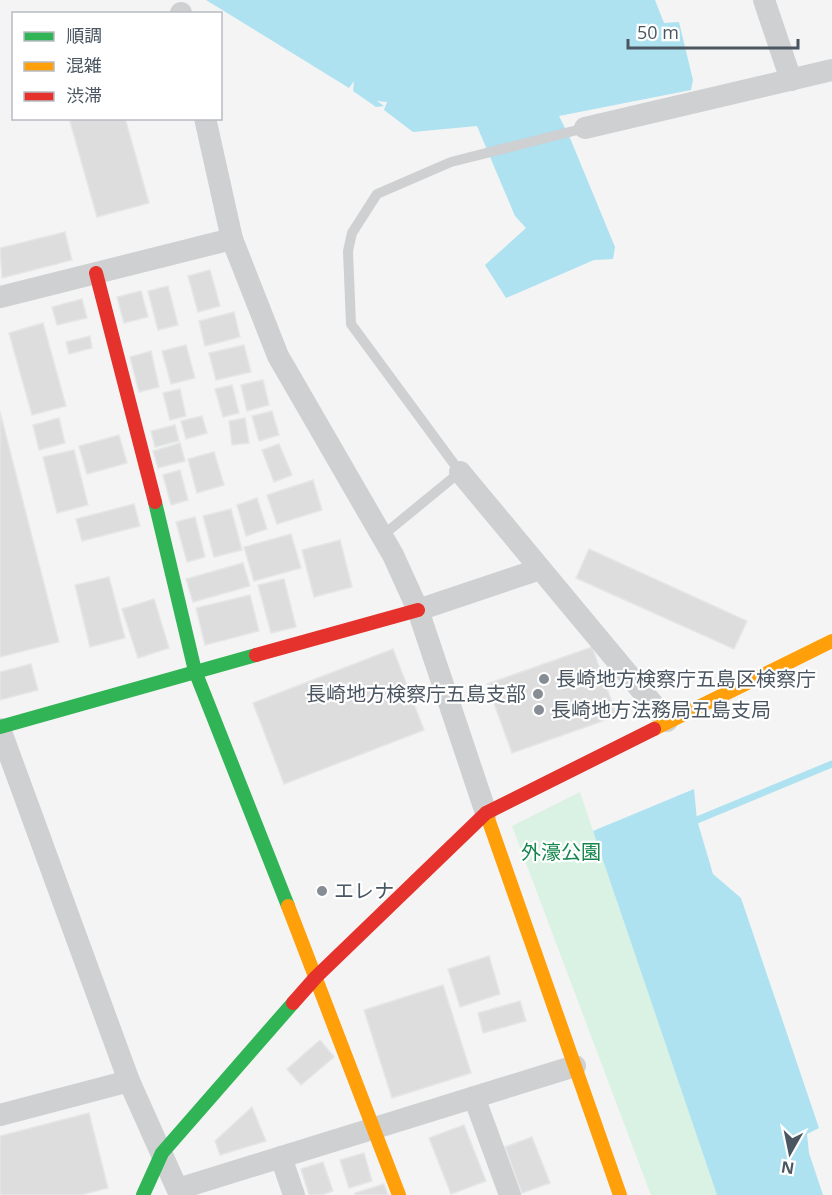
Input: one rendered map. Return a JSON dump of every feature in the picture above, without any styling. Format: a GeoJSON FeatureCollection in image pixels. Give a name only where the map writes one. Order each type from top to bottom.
{"type":"FeatureCollection","features":[{"type":"Feature","properties":{"kind":"street"},"geometry":{"type":"LineString","coordinates":[[764,0],[791,80]]}},
{"type":"Feature","properties":{"kind":"street"},"geometry":{"type":"LineString","coordinates":[[585,128],[832,70]]}},
{"type":"Feature","properties":{"kind":"street"},"geometry":{"type":"LineString","coordinates":[[205,120],[232,239],[278,356],[393,555],[418,610],[486,813],[620,1195]]}},
{"type":"Feature","properties":{"kind":"street"},"geometry":{"type":"LineString","coordinates":[[0,297],[232,239]]}},
{"type":"Feature","properties":{"kind":"street"},"geometry":{"type":"LineString","coordinates":[[96,273],[143,452],[195,671],[399,1195]]}},
{"type":"Feature","properties":{"kind":"street"},"geometry":{"type":"LineString","coordinates":[[460,472],[667,721]]}},
{"type":"Feature","properties":{"kind":"street"},"geometry":{"type":"LineString","coordinates":[[540,570],[418,610],[195,671],[0,728],[129,1081],[179,1192],[281,1157],[575,1066]]}},
{"type":"Feature","properties":{"kind":"street"},"geometry":{"type":"LineString","coordinates":[[143,1195],[162,1153],[316,977],[486,813],[667,721],[832,641]]}},
{"type":"Feature","properties":{"kind":"street"},"geometry":{"type":"LineString","coordinates":[[0,1115],[129,1081]]}},
{"type":"Feature","properties":{"kind":"street"},"geometry":{"type":"LineString","coordinates":[[474,1097],[510,1195]]}},
{"type":"Feature","properties":{"kind":"street"},"geometry":{"type":"LineString","coordinates":[[281,1157],[294,1195]]}},
{"type":"Feature","properties":{"kind":"lane"},"geometry":{"type":"LineString","coordinates":[[382,536],[460,472],[351,324],[348,251],[352,233],[377,194],[451,162],[585,128]]}},
{"type":"Feature","properties":{"kind":"green space","name":"外濠公園"},"geometry":{"type":"Polygon","coordinates":[[[580,792],[717,1195],[651,1195],[512,826],[580,792]]]}},
{"type":"Feature","properties":{"kind":"water"},"geometry":{"type":"Polygon","coordinates":[[[206,0],[655,0],[664,23],[679,22],[693,80],[691,90],[559,116],[615,247],[613,259],[594,260],[506,298],[485,265],[526,228],[515,216],[477,126],[413,132],[384,110],[387,102],[377,101],[384,106],[376,107],[353,91],[354,81],[349,88],[206,0]]]}},
{"type":"Feature","properties":{"kind":"water"},"geometry":{"type":"Polygon","coordinates":[[[694,789],[697,820],[713,874],[741,898],[819,1128],[807,1134],[809,1153],[823,1195],[717,1195],[593,831],[694,789]]]}},
{"type":"Feature","properties":{"kind":"building"},"geometry":{"type":"Polygon","coordinates":[[[70,120],[126,120],[149,203],[97,217],[70,120]]]}},
{"type":"Feature","properties":{"kind":"building"},"geometry":{"type":"Polygon","coordinates":[[[65,232],[72,260],[2,278],[0,248],[65,232]]]}},
{"type":"Feature","properties":{"kind":"building"},"geometry":{"type":"Polygon","coordinates":[[[210,270],[220,306],[198,312],[188,276],[210,270]]]}},
{"type":"Feature","properties":{"kind":"building"},"geometry":{"type":"Polygon","coordinates":[[[168,286],[178,325],[158,330],[148,291],[168,286]]]}},
{"type":"Feature","properties":{"kind":"building"},"geometry":{"type":"Polygon","coordinates":[[[141,291],[148,317],[124,323],[117,297],[141,291]]]}},
{"type":"Feature","properties":{"kind":"building"},"geometry":{"type":"Polygon","coordinates":[[[82,299],[87,318],[57,325],[52,307],[82,299]]]}},
{"type":"Feature","properties":{"kind":"building"},"geometry":{"type":"Polygon","coordinates":[[[234,312],[240,337],[205,346],[199,321],[234,312]]]}},
{"type":"Feature","properties":{"kind":"building"},"geometry":{"type":"Polygon","coordinates":[[[43,323],[66,406],[32,415],[9,333],[43,323]]]}},
{"type":"Feature","properties":{"kind":"building"},"geometry":{"type":"Polygon","coordinates":[[[90,336],[92,348],[69,354],[66,342],[90,336]]]}},
{"type":"Feature","properties":{"kind":"building"},"geometry":{"type":"Polygon","coordinates":[[[186,345],[195,378],[171,384],[162,351],[186,345]]]}},
{"type":"Feature","properties":{"kind":"building"},"geometry":{"type":"Polygon","coordinates":[[[244,345],[251,372],[216,380],[209,353],[244,345]]]}},
{"type":"Feature","properties":{"kind":"building"},"geometry":{"type":"Polygon","coordinates":[[[151,351],[159,387],[139,392],[130,357],[151,351]]]}},
{"type":"Feature","properties":{"kind":"building"},"geometry":{"type":"Polygon","coordinates":[[[263,380],[269,405],[247,411],[241,385],[263,380]]]}},
{"type":"Feature","properties":{"kind":"building"},"geometry":{"type":"Polygon","coordinates":[[[232,385],[239,413],[223,417],[215,389],[232,385]]]}},
{"type":"Feature","properties":{"kind":"building"},"geometry":{"type":"Polygon","coordinates":[[[180,389],[186,416],[170,420],[163,393],[180,389]]]}},
{"type":"Feature","properties":{"kind":"building"},"geometry":{"type":"Polygon","coordinates":[[[272,411],[279,435],[259,441],[252,416],[272,411]]]}},
{"type":"Feature","properties":{"kind":"building"},"geometry":{"type":"Polygon","coordinates":[[[0,412],[59,642],[0,657],[0,412]]]}},
{"type":"Feature","properties":{"kind":"building"},"geometry":{"type":"Polygon","coordinates":[[[202,416],[207,433],[186,439],[181,421],[202,416]]]}},
{"type":"Feature","properties":{"kind":"building"},"geometry":{"type":"Polygon","coordinates":[[[59,418],[65,443],[39,450],[33,425],[59,418]]]}},
{"type":"Feature","properties":{"kind":"building"},"geometry":{"type":"Polygon","coordinates":[[[245,418],[249,443],[232,445],[229,421],[245,418]]]}},
{"type":"Feature","properties":{"kind":"building"},"geometry":{"type":"Polygon","coordinates":[[[175,425],[179,441],[155,447],[151,431],[175,425]]]}},
{"type":"Feature","properties":{"kind":"building"},"geometry":{"type":"Polygon","coordinates":[[[119,435],[127,463],[87,474],[79,446],[119,435]]]}},
{"type":"Feature","properties":{"kind":"building"},"geometry":{"type":"Polygon","coordinates":[[[180,443],[185,461],[158,468],[153,451],[180,443]]]}},
{"type":"Feature","properties":{"kind":"building"},"geometry":{"type":"Polygon","coordinates":[[[279,444],[292,475],[274,482],[262,450],[279,444]]]}},
{"type":"Feature","properties":{"kind":"building"},"geometry":{"type":"Polygon","coordinates":[[[74,450],[88,505],[57,513],[43,457],[74,450]]]}},
{"type":"Feature","properties":{"kind":"building"},"geometry":{"type":"Polygon","coordinates":[[[214,452],[224,485],[197,493],[188,459],[214,452]]]}},
{"type":"Feature","properties":{"kind":"building"},"geometry":{"type":"Polygon","coordinates":[[[180,470],[188,500],[171,505],[163,475],[180,470]]]}},
{"type":"Feature","properties":{"kind":"building"},"geometry":{"type":"Polygon","coordinates":[[[313,480],[322,510],[277,524],[267,495],[313,480]]]}},
{"type":"Feature","properties":{"kind":"building"},"geometry":{"type":"Polygon","coordinates":[[[257,498],[267,529],[246,536],[237,505],[257,498]]]}},
{"type":"Feature","properties":{"kind":"building"},"geometry":{"type":"Polygon","coordinates":[[[134,504],[140,526],[82,541],[76,519],[134,504]]]}},
{"type":"Feature","properties":{"kind":"building"},"geometry":{"type":"Polygon","coordinates":[[[231,509],[242,550],[214,557],[203,516],[231,509]]]}},
{"type":"Feature","properties":{"kind":"building"},"geometry":{"type":"Polygon","coordinates":[[[195,517],[205,557],[187,562],[176,522],[195,517]]]}},
{"type":"Feature","properties":{"kind":"building"},"geometry":{"type":"Polygon","coordinates":[[[291,534],[301,568],[254,581],[244,547],[291,534]]]}},
{"type":"Feature","properties":{"kind":"building"},"geometry":{"type":"Polygon","coordinates":[[[340,540],[352,587],[314,597],[302,550],[340,540]]]}},
{"type":"Feature","properties":{"kind":"building"},"geometry":{"type":"Polygon","coordinates":[[[589,549],[747,621],[734,649],[576,578],[589,549]]]}},
{"type":"Feature","properties":{"kind":"building"},"geometry":{"type":"Polygon","coordinates":[[[243,563],[250,586],[193,602],[186,579],[243,563]]]}},
{"type":"Feature","properties":{"kind":"building"},"geometry":{"type":"Polygon","coordinates":[[[109,577],[125,638],[90,647],[75,585],[109,577]]]}},
{"type":"Feature","properties":{"kind":"building"},"geometry":{"type":"Polygon","coordinates":[[[284,579],[296,627],[271,633],[258,585],[284,579]]]}},
{"type":"Feature","properties":{"kind":"building"},"geometry":{"type":"Polygon","coordinates":[[[250,595],[259,631],[205,645],[196,608],[250,595]]]}},
{"type":"Feature","properties":{"kind":"building"},"geometry":{"type":"Polygon","coordinates":[[[154,599],[169,648],[138,658],[122,609],[154,599]]]}},
{"type":"Feature","properties":{"kind":"building"},"geometry":{"type":"Polygon","coordinates":[[[592,647],[617,716],[512,753],[487,684],[592,647]]]}},
{"type":"Feature","properties":{"kind":"building"},"geometry":{"type":"Polygon","coordinates":[[[393,649],[424,730],[284,784],[253,703],[393,649]]]}},
{"type":"Feature","properties":{"kind":"building"},"geometry":{"type":"Polygon","coordinates":[[[31,664],[38,690],[0,700],[0,672],[31,664]]]}},
{"type":"Feature","properties":{"kind":"building"},"geometry":{"type":"Polygon","coordinates":[[[489,956],[500,994],[460,1007],[448,969],[489,956]]]}},
{"type":"Feature","properties":{"kind":"building"},"geometry":{"type":"Polygon","coordinates":[[[443,985],[471,1073],[392,1098],[364,1010],[443,985]]]}},
{"type":"Feature","properties":{"kind":"building"},"geometry":{"type":"Polygon","coordinates":[[[520,1001],[526,1021],[483,1033],[478,1013],[520,1001]]]}},
{"type":"Feature","properties":{"kind":"building"},"geometry":{"type":"Polygon","coordinates":[[[320,1040],[334,1057],[301,1085],[287,1069],[320,1040]]]}},
{"type":"Feature","properties":{"kind":"building"},"geometry":{"type":"Polygon","coordinates":[[[252,1107],[266,1141],[220,1155],[215,1141],[252,1107]]]}},
{"type":"Feature","properties":{"kind":"building"},"geometry":{"type":"Polygon","coordinates":[[[89,1113],[108,1188],[81,1195],[0,1195],[0,1136],[89,1113]]]}},
{"type":"Feature","properties":{"kind":"building"},"geometry":{"type":"Polygon","coordinates":[[[464,1125],[486,1181],[451,1194],[429,1138],[464,1125]]]}},
{"type":"Feature","properties":{"kind":"building"},"geometry":{"type":"Polygon","coordinates":[[[532,1137],[550,1183],[522,1193],[505,1147],[532,1137]]]}},
{"type":"Feature","properties":{"kind":"building"},"geometry":{"type":"Polygon","coordinates":[[[364,1153],[372,1181],[349,1188],[340,1160],[364,1153]]]}},
{"type":"Feature","properties":{"kind":"building"},"geometry":{"type":"Polygon","coordinates":[[[323,1162],[333,1191],[322,1195],[309,1195],[301,1169],[323,1162]]]}},
{"type":"Feature","properties":{"kind":"building"},"geometry":{"type":"Polygon","coordinates":[[[384,1184],[388,1195],[355,1195],[355,1193],[384,1184]]]}},
{"type":"Feature","properties":{"kind":"waterway"},"geometry":{"type":"LineString","coordinates":[[697,820],[832,764]]}},
{"type":"Feature","properties":{"kind":"traffic: fast"},"geometry":{"type":"LineString","coordinates":[[155,502],[195,671],[288,906]]}},
{"type":"Feature","properties":{"kind":"traffic: fast"},"geometry":{"type":"LineString","coordinates":[[0,727],[256,655]]}},
{"type":"Feature","properties":{"kind":"traffic: fast"},"geometry":{"type":"LineString","coordinates":[[143,1195],[162,1153],[293,1003]]}},
{"type":"Feature","properties":{"kind":"traffic: slow"},"geometry":{"type":"LineString","coordinates":[[654,729],[832,641]]}},
{"type":"Feature","properties":{"kind":"traffic: slow"},"geometry":{"type":"LineString","coordinates":[[486,813],[620,1195]]}},
{"type":"Feature","properties":{"kind":"traffic: slow"},"geometry":{"type":"LineString","coordinates":[[288,906],[399,1195]]}},
{"type":"Feature","properties":{"kind":"traffic: jam"},"geometry":{"type":"LineString","coordinates":[[96,273],[155,502]]}},
{"type":"Feature","properties":{"kind":"traffic: jam"},"geometry":{"type":"LineString","coordinates":[[256,655],[418,610]]}},
{"type":"Feature","properties":{"kind":"traffic: jam"},"geometry":{"type":"LineString","coordinates":[[293,1003],[316,977],[486,813],[654,729]]}},
{"type":"Feature","properties":{"kind":"place","name":"長崎地方検察庁五島区検察庁"},"geometry":{"type":"Point","coordinates":[544,679]}},
{"type":"Feature","properties":{"kind":"place","name":"長崎地方検察庁五島支部"},"geometry":{"type":"Point","coordinates":[538,694]}},
{"type":"Feature","properties":{"kind":"place","name":"長崎地方法務局五島支局"},"geometry":{"type":"Point","coordinates":[539,710]}},
{"type":"Feature","properties":{"kind":"place","name":"エレナ"},"geometry":{"type":"Point","coordinates":[322,891]}}]}
